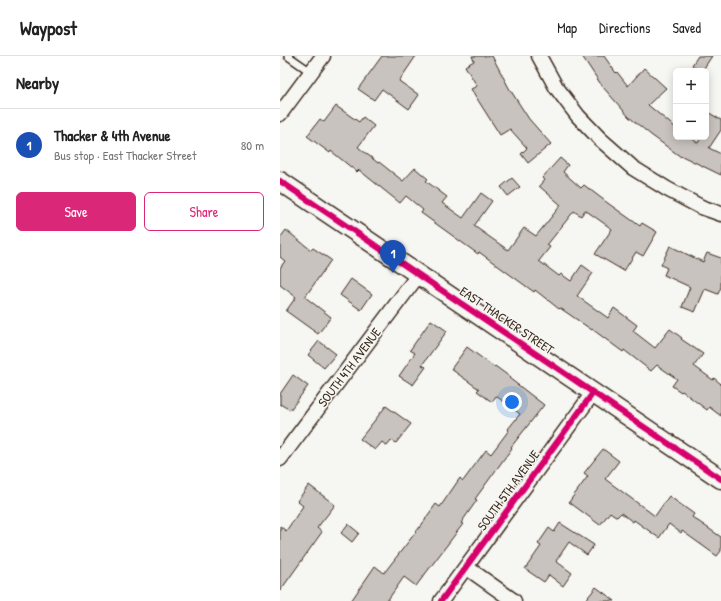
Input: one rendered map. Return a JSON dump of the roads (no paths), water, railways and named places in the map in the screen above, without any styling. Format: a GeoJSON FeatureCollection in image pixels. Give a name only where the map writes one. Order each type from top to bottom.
{"type":"FeatureCollection","features":[{"type":"Feature","properties":{"kind":"street"},"geometry":{"type":"LineString","coordinates":[[280,114],[323,56]]}},
{"type":"Feature","properties":{"kind":"street"},"geometry":{"type":"LineString","coordinates":[[539,56],[556,87],[578,116],[633,168],[667,189],[701,207],[721,214]]}},
{"type":"Feature","properties":{"kind":"street","name":"EAST THACKER STREET"},"geometry":{"type":"LineString","coordinates":[[280,181],[721,479]]}},
{"type":"Feature","properties":{"kind":"street","name":"SOUTH 4TH AVENUE"},"geometry":{"type":"LineString","coordinates":[[282,452],[419,274]]}},
{"type":"Feature","properties":{"kind":"street","name":"SOUTH 5TH AVENUE"},"geometry":{"type":"LineString","coordinates":[[441,601],[593,392]]}},
{"type":"Feature","properties":{"kind":"street"},"geometry":{"type":"LineString","coordinates":[[466,568],[514,601]]}},
{"type":"Feature","properties":{"kind":"lane"},"geometry":{"type":"LineString","coordinates":[[288,56],[311,72]]}},
{"type":"Feature","properties":{"kind":"place","name":"Thacker & 4th Avenue"},"geometry":{"type":"Point","coordinates":[393,273]}}]}
